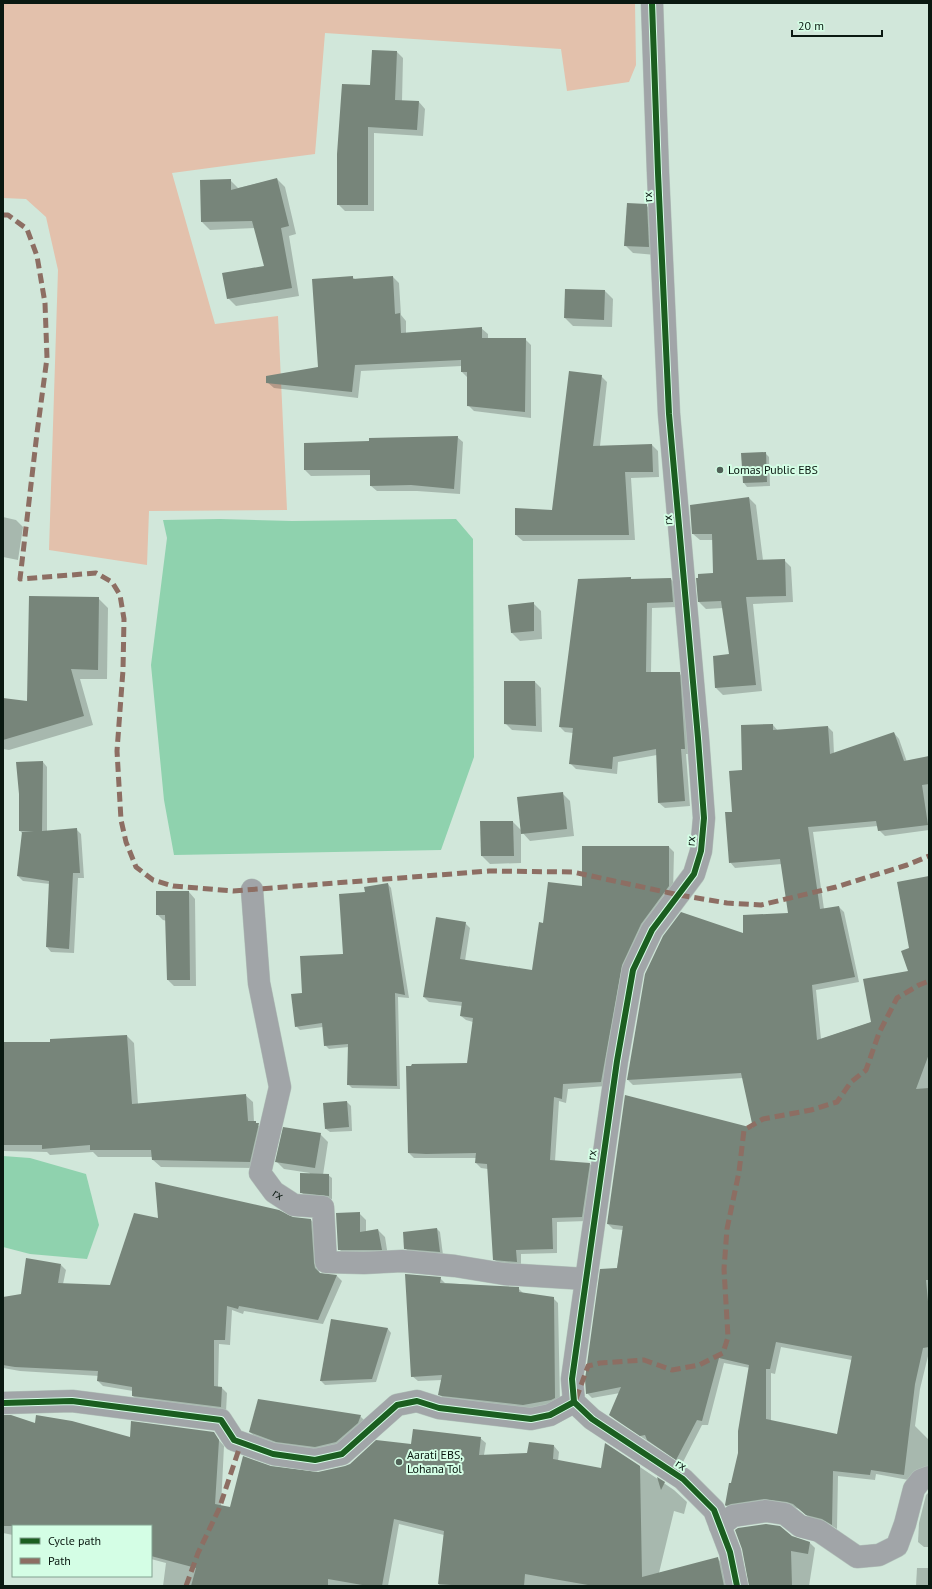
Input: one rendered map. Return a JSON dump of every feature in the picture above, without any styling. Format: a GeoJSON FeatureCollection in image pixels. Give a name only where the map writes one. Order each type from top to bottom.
{"type":"FeatureCollection","features":[{"type":"Feature","properties":{"kind":"street","name":"rx"},"geometry":{"type":"LineString","coordinates":[[652,3],[669,414],[704,818],[701,851],[694,874],[652,930],[633,970],[617,1061],[572,1379],[574,1402],[592,1419],[683,1479],[714,1510],[730,1552],[737,1586]]}},
{"type":"Feature","properties":{"kind":"street","name":"rx"},"geometry":{"type":"LineString","coordinates":[[252,890],[259,983],[280,1087],[260,1173],[274,1192],[294,1205],[323,1207],[326,1262],[364,1263],[402,1261],[456,1266],[504,1274],[586,1279]]}},
{"type":"Feature","properties":{"kind":"street"},"geometry":{"type":"LineString","coordinates":[[3,1403],[72,1401],[221,1420],[234,1440],[273,1454],[315,1460],[342,1454],[397,1405],[416,1401],[439,1408],[531,1419],[550,1415],[574,1402]]}},
{"type":"Feature","properties":{"kind":"street"},"geometry":{"type":"LineString","coordinates":[[720,1526],[733,1516],[766,1512],[785,1514],[800,1526],[819,1531],[856,1557],[879,1555],[897,1546],[905,1524],[914,1489],[921,1480],[929,1477]]}},
{"type":"Feature","properties":{"kind":"shaded area"},"geometry":{"type":"Polygon","coordinates":[[[3,3],[635,3],[636,65],[629,82],[567,91],[561,49],[325,33],[315,154],[172,173],[215,324],[278,316],[287,510],[149,511],[147,565],[49,550],[58,270],[46,217],[26,199],[3,198],[3,3]]]}},
{"type":"Feature","properties":{"kind":"shaded area"},"geometry":{"type":"Polygon","coordinates":[[[220,519],[292,521],[456,519],[473,539],[474,757],[441,850],[174,855],[164,800],[151,665],[167,538],[163,520],[220,519]]]}},
{"type":"Feature","properties":{"kind":"shaded area"},"geometry":{"type":"Polygon","coordinates":[[[3,1156],[30,1158],[86,1174],[99,1225],[87,1259],[30,1254],[3,1247],[3,1156]]]}},
{"type":"Feature","properties":{"kind":"building"},"geometry":{"type":"Polygon","coordinates":[[[372,50],[397,51],[395,100],[419,101],[417,130],[368,127],[368,205],[337,205],[337,154],[342,84],[370,85],[372,50]]]}},
{"type":"Feature","properties":{"kind":"building"},"geometry":{"type":"Polygon","coordinates":[[[277,178],[289,226],[281,228],[292,288],[227,299],[222,273],[264,266],[252,221],[201,222],[200,180],[231,179],[231,190],[277,178]]]}},
{"type":"Feature","properties":{"kind":"building"},"geometry":{"type":"Polygon","coordinates":[[[627,203],[647,204],[649,247],[624,246],[627,203]]]}},
{"type":"Feature","properties":{"kind":"building"},"geometry":{"type":"Polygon","coordinates":[[[353,276],[353,279],[393,276],[395,314],[400,313],[401,333],[482,327],[482,338],[526,338],[525,412],[467,406],[467,372],[461,372],[461,360],[355,365],[352,392],[266,383],[266,376],[318,367],[312,279],[353,276]]]}},
{"type":"Feature","properties":{"kind":"building"},"geometry":{"type":"Polygon","coordinates":[[[565,289],[605,290],[604,320],[564,318],[565,289]]]}},
{"type":"Feature","properties":{"kind":"building"},"geometry":{"type":"Polygon","coordinates":[[[569,371],[602,375],[593,446],[652,444],[653,472],[625,472],[629,535],[515,535],[515,508],[552,510],[569,371]]]}},
{"type":"Feature","properties":{"kind":"building"},"geometry":{"type":"Polygon","coordinates":[[[458,436],[454,489],[411,485],[370,486],[370,470],[304,470],[304,443],[369,441],[369,438],[458,436]]]}},
{"type":"Feature","properties":{"kind":"building"},"geometry":{"type":"Polygon","coordinates":[[[766,452],[767,482],[743,483],[741,453],[766,452]]]}},
{"type":"Feature","properties":{"kind":"building"},"geometry":{"type":"Polygon","coordinates":[[[749,497],[757,560],[785,559],[786,596],[746,597],[756,685],[715,688],[713,656],[729,654],[721,601],[698,602],[696,578],[698,578],[698,574],[713,573],[712,534],[692,534],[690,505],[749,497]]]}},
{"type":"Feature","properties":{"kind":"building"},"geometry":{"type":"Polygon","coordinates":[[[631,577],[631,579],[671,578],[673,602],[647,603],[646,672],[680,672],[685,749],[681,749],[685,801],[658,803],[656,749],[613,757],[612,769],[569,764],[573,728],[559,727],[578,579],[631,577]]]}},
{"type":"Feature","properties":{"kind":"building"},"geometry":{"type":"Polygon","coordinates":[[[29,596],[99,597],[98,670],[71,669],[84,716],[3,740],[3,698],[27,701],[29,596]]]}},
{"type":"Feature","properties":{"kind":"building"},"geometry":{"type":"Polygon","coordinates":[[[534,602],[534,631],[511,633],[508,605],[534,602]]]}},
{"type":"Feature","properties":{"kind":"building"},"geometry":{"type":"Polygon","coordinates":[[[504,681],[535,681],[536,726],[504,724],[504,681]]]}},
{"type":"Feature","properties":{"kind":"building"},"geometry":{"type":"Polygon","coordinates":[[[773,724],[773,730],[828,726],[830,754],[894,732],[904,761],[929,756],[929,784],[922,785],[928,825],[878,831],[876,821],[808,827],[820,909],[839,906],[855,977],[812,985],[817,1040],[871,1022],[863,979],[908,971],[901,951],[909,948],[897,882],[929,876],[929,1054],[916,1089],[929,1088],[929,1280],[926,1280],[929,1312],[929,1347],[923,1348],[915,1384],[904,1475],[871,1470],[870,1475],[833,1471],[832,1525],[822,1519],[806,1515],[793,1504],[787,1502],[764,1499],[725,1505],[729,1483],[731,1483],[738,1453],[738,1431],[749,1365],[719,1358],[702,1421],[697,1420],[676,1460],[647,1440],[645,1435],[640,1436],[609,1415],[621,1387],[586,1394],[585,1379],[600,1269],[617,1268],[623,1226],[607,1224],[625,1095],[753,1128],[741,1073],[627,1080],[645,974],[663,936],[681,912],[743,933],[743,915],[788,913],[780,859],[729,863],[725,812],[732,812],[729,771],[742,770],[741,725],[773,724]],[[776,1342],[770,1369],[766,1369],[766,1419],[837,1434],[852,1356],[776,1342]]]}},
{"type":"Feature","properties":{"kind":"building"},"geometry":{"type":"Polygon","coordinates":[[[43,761],[42,831],[77,828],[80,873],[73,873],[69,949],[46,947],[49,881],[17,876],[22,832],[34,831],[19,831],[19,794],[16,762],[43,761]]]}},
{"type":"Feature","properties":{"kind":"building"},"geometry":{"type":"Polygon","coordinates":[[[563,792],[567,829],[521,834],[517,797],[563,792]]]}},
{"type":"Feature","properties":{"kind":"building"},"geometry":{"type":"Polygon","coordinates":[[[480,821],[513,821],[514,856],[481,856],[480,821]]]}},
{"type":"Feature","properties":{"kind":"building"},"geometry":{"type":"Polygon","coordinates":[[[582,846],[669,846],[669,886],[641,924],[622,965],[601,1082],[563,1084],[562,1099],[554,1097],[550,1160],[590,1163],[582,1217],[552,1218],[553,1249],[516,1250],[517,1262],[493,1260],[487,1164],[475,1163],[476,1153],[408,1153],[406,1066],[411,1066],[412,1064],[467,1063],[473,1018],[460,1016],[462,1002],[423,997],[436,917],[466,922],[460,959],[532,970],[539,922],[543,923],[548,882],[582,886],[582,846]]]}},
{"type":"Feature","properties":{"kind":"building"},"geometry":{"type":"Polygon","coordinates":[[[388,883],[405,995],[395,993],[397,1086],[347,1085],[348,1044],[324,1046],[322,1023],[295,1027],[291,994],[302,993],[300,956],[343,954],[339,894],[365,892],[364,887],[388,883]]]}},
{"type":"Feature","properties":{"kind":"building"},"geometry":{"type":"Polygon","coordinates":[[[156,891],[189,891],[190,980],[167,980],[165,915],[156,915],[156,891]]]}},
{"type":"Feature","properties":{"kind":"building"},"geometry":{"type":"Polygon","coordinates":[[[127,1035],[132,1104],[246,1094],[248,1121],[256,1121],[256,1123],[259,1123],[250,1162],[152,1160],[151,1150],[90,1150],[90,1145],[42,1149],[42,1145],[3,1145],[3,1042],[50,1042],[50,1039],[127,1035]]]}},
{"type":"Feature","properties":{"kind":"building"},"geometry":{"type":"Polygon","coordinates":[[[347,1101],[349,1127],[325,1129],[323,1103],[347,1101]]]}},
{"type":"Feature","properties":{"kind":"building"},"geometry":{"type":"Polygon","coordinates":[[[283,1127],[321,1133],[315,1168],[275,1162],[283,1127]]]}},
{"type":"Feature","properties":{"kind":"building"},"geometry":{"type":"Polygon","coordinates":[[[300,1173],[329,1174],[329,1196],[300,1193],[300,1173]]]}},
{"type":"Feature","properties":{"kind":"building"},"geometry":{"type":"Polygon","coordinates":[[[155,1182],[279,1210],[293,1217],[311,1219],[315,1268],[320,1273],[337,1275],[318,1320],[239,1306],[238,1309],[227,1306],[225,1340],[214,1340],[214,1386],[222,1387],[221,1407],[132,1396],[132,1387],[97,1381],[98,1371],[15,1367],[3,1365],[3,1297],[21,1294],[26,1258],[61,1264],[58,1283],[110,1285],[134,1213],[158,1218],[155,1182]]]}},
{"type":"Feature","properties":{"kind":"building"},"geometry":{"type":"Polygon","coordinates":[[[360,1212],[360,1232],[378,1229],[382,1250],[338,1250],[336,1213],[360,1212]]]}},
{"type":"Feature","properties":{"kind":"building"},"geometry":{"type":"Polygon","coordinates":[[[437,1228],[440,1252],[404,1249],[403,1232],[437,1228]]]}},
{"type":"Feature","properties":{"kind":"building"},"geometry":{"type":"Polygon","coordinates":[[[405,1274],[441,1277],[440,1283],[519,1287],[519,1292],[554,1297],[555,1398],[523,1405],[442,1396],[438,1395],[442,1375],[411,1377],[405,1274]]]}},
{"type":"Feature","properties":{"kind":"building"},"geometry":{"type":"Polygon","coordinates":[[[331,1319],[388,1328],[372,1379],[320,1381],[331,1319]]]}},
{"type":"Feature","properties":{"kind":"building"},"geometry":{"type":"Polygon","coordinates":[[[258,1399],[361,1415],[358,1423],[336,1442],[315,1447],[276,1442],[249,1432],[258,1399]]]}},
{"type":"Feature","properties":{"kind":"building"},"geometry":{"type":"Polygon","coordinates":[[[3,1415],[11,1415],[35,1423],[36,1415],[72,1421],[130,1437],[131,1421],[214,1432],[219,1440],[215,1504],[230,1507],[243,1456],[271,1466],[318,1472],[350,1464],[376,1440],[411,1444],[413,1429],[481,1437],[479,1455],[527,1453],[529,1442],[554,1445],[553,1459],[601,1468],[605,1443],[640,1466],[642,1577],[718,1557],[724,1586],[588,1585],[525,1574],[524,1586],[465,1586],[438,1584],[444,1531],[394,1519],[382,1586],[368,1586],[328,1579],[328,1586],[191,1586],[196,1568],[152,1556],[152,1525],[3,1526],[3,1415]]]}},
{"type":"Feature","properties":{"kind":"building"},"geometry":{"type":"Polygon","coordinates":[[[657,1477],[665,1482],[661,1490],[657,1477]]]}},
{"type":"Feature","properties":{"kind":"building"},"geometry":{"type":"Polygon","coordinates":[[[766,1524],[780,1526],[792,1536],[810,1542],[808,1554],[791,1551],[792,1586],[749,1586],[742,1549],[735,1530],[738,1528],[766,1524]]]}},
{"type":"Feature","properties":{"kind":"marked path"},"geometry":{"type":"LineString","coordinates":[[3,215],[8,215],[27,229],[37,256],[45,303],[47,358],[20,579],[96,573],[112,582],[120,595],[124,619],[123,670],[117,751],[121,820],[126,842],[136,867],[153,880],[173,886],[233,891],[489,871],[573,872],[679,895],[727,903],[761,905],[836,887],[907,865],[929,856]]}},
{"type":"Feature","properties":{"kind":"marked path"},"geometry":{"type":"LineString","coordinates":[[576,1399],[588,1366],[600,1363],[644,1360],[672,1370],[699,1365],[723,1353],[728,1337],[724,1269],[727,1229],[739,1172],[744,1130],[763,1119],[811,1110],[837,1102],[851,1082],[866,1070],[879,1033],[897,998],[929,981]]}},
{"type":"Feature","properties":{"kind":"marked path"},"geometry":{"type":"LineString","coordinates":[[186,1586],[198,1553],[219,1509],[241,1443]]}},
{"type":"Feature","properties":{"kind":"cycle path"},"geometry":{"type":"LineString","coordinates":[[652,3],[669,414],[704,818],[701,851],[694,874],[652,930],[633,970],[617,1061],[572,1379],[574,1402],[592,1419],[683,1479],[714,1510],[730,1552],[737,1586]]}},
{"type":"Feature","properties":{"kind":"cycle path"},"geometry":{"type":"LineString","coordinates":[[3,1403],[72,1401],[221,1420],[234,1440],[273,1454],[315,1460],[342,1454],[397,1405],[417,1401],[439,1408],[531,1419],[550,1415],[574,1402]]}},
{"type":"Feature","properties":{"kind":"place","name":"Lomas Public EBS"},"geometry":{"type":"Point","coordinates":[720,470]}},
{"type":"Feature","properties":{"kind":"place","name":"Aarati EBS, Lohana Tol"},"geometry":{"type":"Point","coordinates":[399,1462]}}]}
